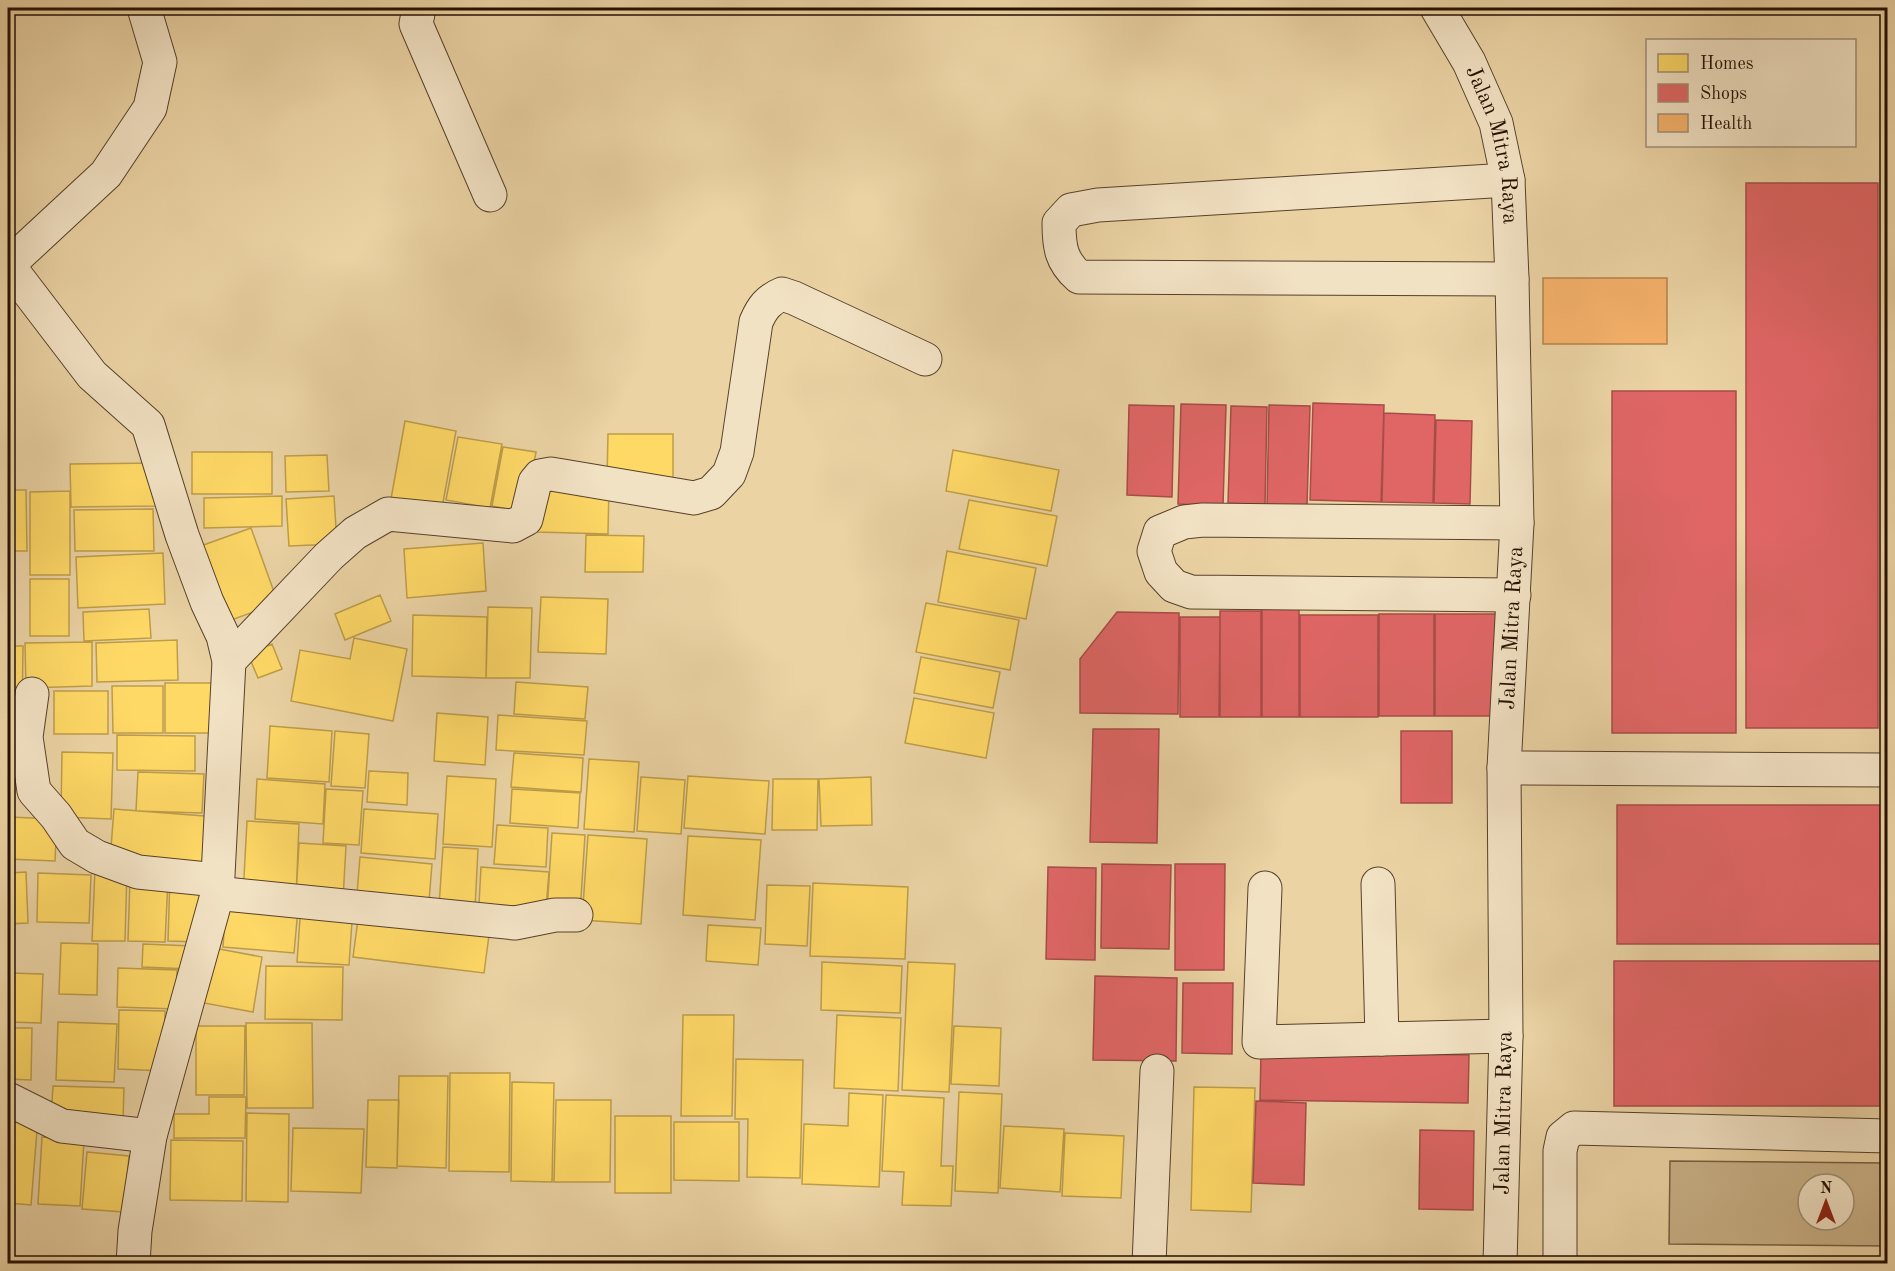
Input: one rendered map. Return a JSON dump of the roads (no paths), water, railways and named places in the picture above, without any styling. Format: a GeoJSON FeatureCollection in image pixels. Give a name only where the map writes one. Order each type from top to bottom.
{"type":"FeatureCollection","features":[{"type":"Feature","properties":{"kind":"street"},"geometry":{"type":"LineString","coordinates":[[132,1263],[150,1136],[217,887],[229,661],[223,636],[207,602],[182,535],[148,425],[92,375],[8,265],[106,174],[150,108],[160,62],[144,8]]}},
{"type":"Feature","properties":{"kind":"street"},"geometry":{"type":"LineString","coordinates":[[419,8],[416,24],[490,195]]}},
{"type":"Feature","properties":{"kind":"street","name":"Jalan Mitra Raya"},"geometry":{"type":"LineString","coordinates":[[1437,8],[1469,62],[1496,123],[1508,180],[1517,523],[1504,768],[1506,1036],[1500,1263]]}},
{"type":"Feature","properties":{"kind":"street"},"geometry":{"type":"LineString","coordinates":[[1508,180],[1098,205],[1071,210],[1059,223],[1059,240],[1067,266],[1079,277],[1512,279]]}},
{"type":"Feature","properties":{"kind":"street"},"geometry":{"type":"LineString","coordinates":[[229,661],[329,556],[355,533],[388,514],[513,526],[526,519],[536,482],[540,476],[551,474],[694,498],[711,493],[729,474],[737,453],[756,322],[763,307],[772,298],[782,294],[794,298],[925,359]]}},
{"type":"Feature","properties":{"kind":"street"},"geometry":{"type":"LineString","coordinates":[[1514,595],[1191,592],[1174,586],[1161,572],[1154,550],[1160,532],[1184,522],[1203,520],[1517,523]]}},
{"type":"Feature","properties":{"kind":"street"},"geometry":{"type":"LineString","coordinates":[[32,694],[26,737],[34,791],[56,816],[75,844],[97,857],[138,872],[217,887],[237,895],[515,923],[555,915],[576,915]]}},
{"type":"Feature","properties":{"kind":"street"},"geometry":{"type":"LineString","coordinates":[[1504,768],[1887,770]]}},
{"type":"Feature","properties":{"kind":"street"},"geometry":{"type":"LineString","coordinates":[[1378,884],[1382,1039]]}},
{"type":"Feature","properties":{"kind":"street"},"geometry":{"type":"LineString","coordinates":[[1265,888],[1258,1042],[1506,1036]]}},
{"type":"Feature","properties":{"kind":"street"},"geometry":{"type":"LineString","coordinates":[[1149,1263],[1157,1071]]}},
{"type":"Feature","properties":{"kind":"street"},"geometry":{"type":"LineString","coordinates":[[8,1099],[62,1126],[150,1136]]}},
{"type":"Feature","properties":{"kind":"street"},"geometry":{"type":"LineString","coordinates":[[1560,1263],[1560,1150],[1563,1137],[1574,1128],[1887,1136]]}}]}
